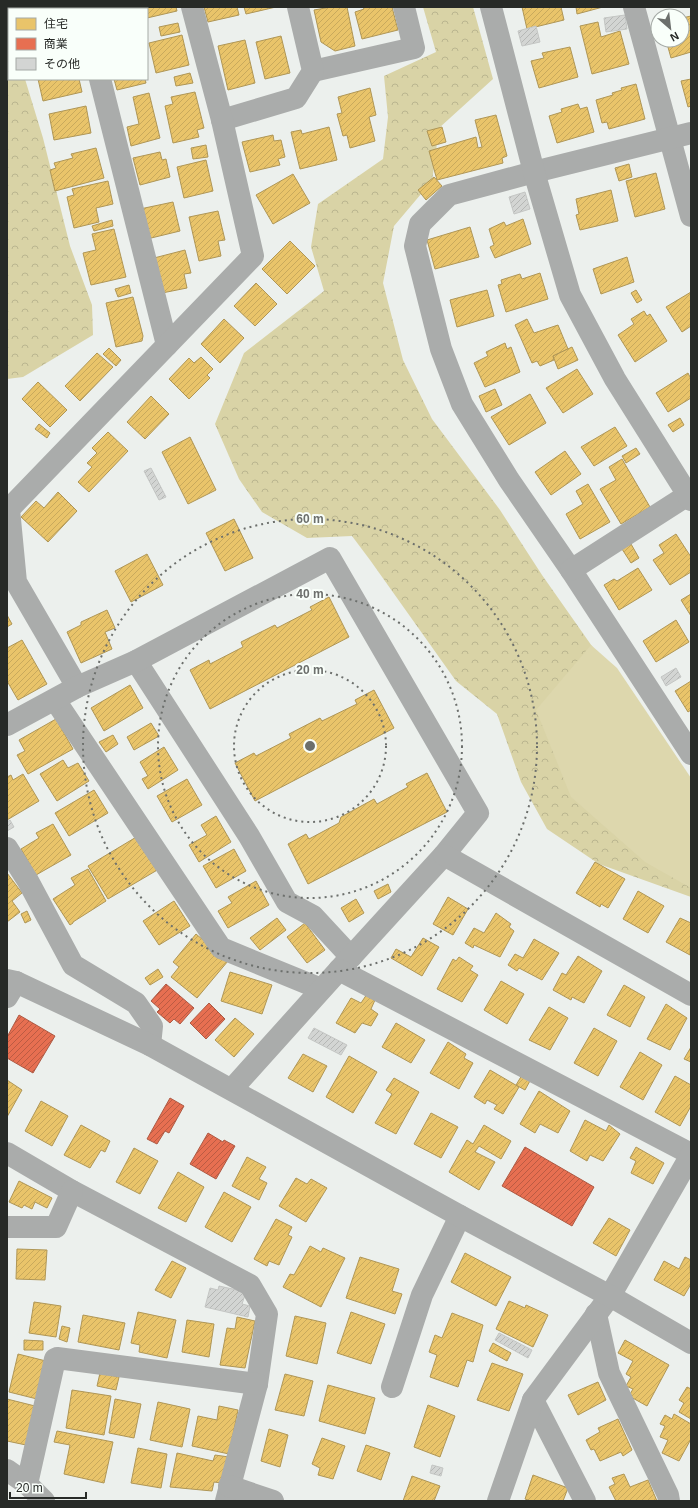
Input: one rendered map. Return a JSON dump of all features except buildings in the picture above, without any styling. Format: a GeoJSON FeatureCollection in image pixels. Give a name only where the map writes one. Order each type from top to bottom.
{"type":"FeatureCollection","features":[{"type":"Feature","properties":{"kind":"street"},"geometry":{"type":"LineString","coordinates":[[77,687],[16,582],[8,509],[253,256],[222,120],[192,7]]}},
{"type":"Feature","properties":{"kind":"street"},"geometry":{"type":"LineString","coordinates":[[298,7],[314,71]]}},
{"type":"Feature","properties":{"kind":"street"},"geometry":{"type":"LineString","coordinates":[[222,120],[296,98],[314,71],[414,48],[404,7]]}},
{"type":"Feature","properties":{"kind":"street"},"geometry":{"type":"LineString","coordinates":[[491,7],[534,172],[570,295],[615,379],[690,496],[571,570]]}},
{"type":"Feature","properties":{"kind":"street"},"geometry":{"type":"LineString","coordinates":[[634,7],[691,216]]}},
{"type":"Feature","properties":{"kind":"street"},"geometry":{"type":"LineString","coordinates":[[100,80],[167,345]]}},
{"type":"Feature","properties":{"kind":"street"},"geometry":{"type":"LineString","coordinates":[[691,133],[449,195],[420,224],[415,246],[441,349],[462,404],[509,480],[571,570],[691,754]]}},
{"type":"Feature","properties":{"kind":"street"},"geometry":{"type":"LineString","coordinates":[[7,725],[77,687],[136,661],[330,558],[478,813],[444,855],[232,1090]]}},
{"type":"Feature","properties":{"kind":"street"},"geometry":{"type":"LineString","coordinates":[[136,661],[249,836],[287,902],[313,916],[345,963],[691,1154],[610,1296],[533,1400],[498,1501]]}},
{"type":"Feature","properties":{"kind":"street"},"geometry":{"type":"LineString","coordinates":[[55,700],[221,948],[322,989]]}},
{"type":"Feature","properties":{"kind":"street"},"geometry":{"type":"LineString","coordinates":[[7,848],[28,881],[73,965],[136,1003],[152,1026],[150,1045]]}},
{"type":"Feature","properties":{"kind":"street"},"geometry":{"type":"LineString","coordinates":[[444,855],[691,994]]}},
{"type":"Feature","properties":{"kind":"street"},"geometry":{"type":"LineString","coordinates":[[10,986],[150,1045],[460,1216],[610,1296],[691,1343]]}},
{"type":"Feature","properties":{"kind":"street"},"geometry":{"type":"LineString","coordinates":[[7,1153],[72,1191],[250,1285],[267,1314],[258,1384],[228,1493],[273,1501]]}},
{"type":"Feature","properties":{"kind":"street"},"geometry":{"type":"LineString","coordinates":[[7,1227],[56,1228],[72,1191]]}},
{"type":"Feature","properties":{"kind":"street"},"geometry":{"type":"LineString","coordinates":[[392,1387],[422,1295],[460,1216]]}},
{"type":"Feature","properties":{"kind":"street"},"geometry":{"type":"LineString","coordinates":[[596,1314],[609,1373],[668,1495],[669,1501]]}},
{"type":"Feature","properties":{"kind":"street"},"geometry":{"type":"LineString","coordinates":[[27,1484],[55,1359],[57,1358],[258,1384]]}},
{"type":"Feature","properties":{"kind":"street"},"geometry":{"type":"LineString","coordinates":[[533,1400],[585,1501]]}},
{"type":"Feature","properties":{"kind":"street"},"geometry":{"type":"LineString","coordinates":[[7,1470],[27,1484],[44,1501]]}},
{"type":"Feature","properties":{"kind":"green space"},"geometry":{"type":"Polygon","coordinates":[[[7,7],[16,7],[8,8],[8,80],[25,80],[43,138],[70,246],[92,305],[93,335],[23,377],[7,379],[7,7]]]}},
{"type":"Feature","properties":{"kind":"green space"},"geometry":{"type":"Polygon","coordinates":[[[423,7],[473,7],[493,79],[439,128],[432,181],[394,226],[383,283],[403,360],[432,419],[500,510],[542,575],[601,659],[691,845],[691,897],[599,864],[547,829],[521,782],[497,714],[456,681],[352,536],[307,538],[262,512],[239,479],[215,424],[244,353],[324,291],[311,247],[318,204],[383,159],[388,117],[384,76],[436,52],[423,7]]]}},
{"type":"Feature","properties":{"kind":"shaded area"},"geometry":{"type":"Polygon","coordinates":[[[591,645],[617,668],[691,778],[691,888],[645,862],[571,797],[536,710],[591,645]]]}}]}
